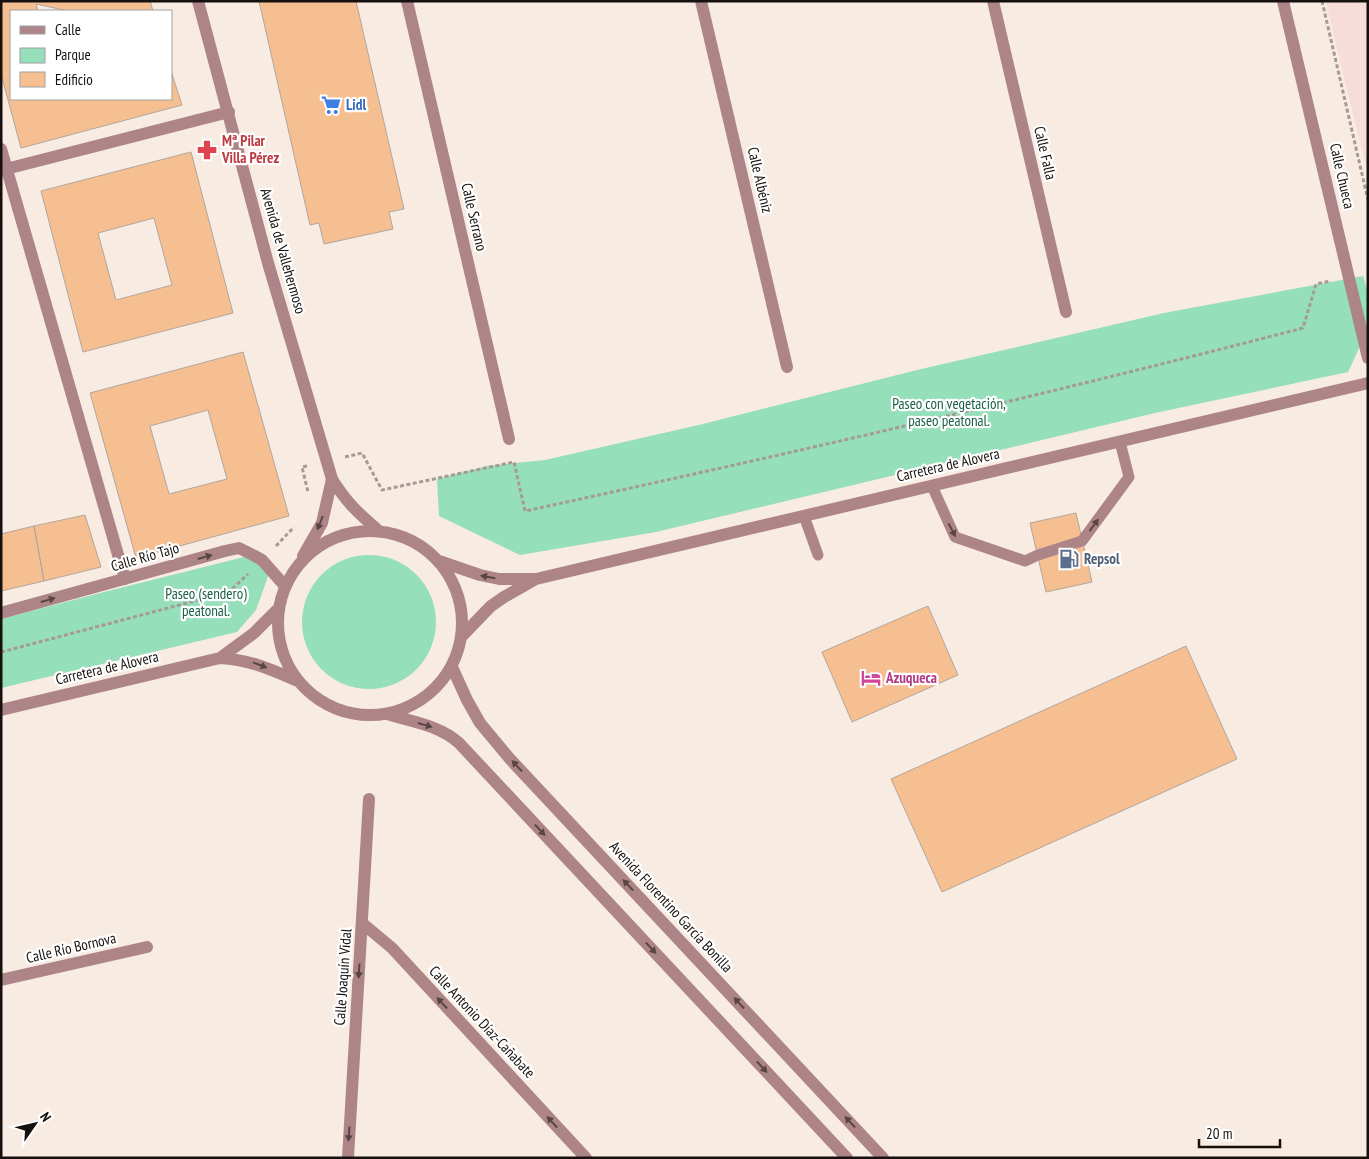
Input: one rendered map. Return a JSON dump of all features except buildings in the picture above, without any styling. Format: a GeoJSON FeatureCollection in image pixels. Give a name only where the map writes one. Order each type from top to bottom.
{"type":"FeatureCollection","features":[{"type":"Feature","properties":{"kind":"street","name":"Avenida de Vallehermoso"},"geometry":{"type":"LineString","coordinates":[[198,1],[268,263],[332,479],[343,497],[356,512],[379,531]]}},
{"type":"Feature","properties":{"kind":"street","name":"Calle Serrano"},"geometry":{"type":"LineString","coordinates":[[407,1],[509,439]]}},
{"type":"Feature","properties":{"kind":"street","name":"Calle Albéniz"},"geometry":{"type":"LineString","coordinates":[[701,1],[787,367]]}},
{"type":"Feature","properties":{"kind":"street","name":"Calle Falla"},"geometry":{"type":"LineString","coordinates":[[993,1],[1066,312]]}},
{"type":"Feature","properties":{"kind":"street","name":"Calle Chueca"},"geometry":{"type":"LineString","coordinates":[[1284,1],[1368,358]]}},
{"type":"Feature","properties":{"kind":"street"},"geometry":{"type":"LineString","coordinates":[[4,168],[229,112]]}},
{"type":"Feature","properties":{"kind":"street"},"geometry":{"type":"LineString","coordinates":[[1,149],[4,168],[125,579]]}},
{"type":"Feature","properties":{"kind":"street","name":"Carretera de Alovera"},"geometry":{"type":"LineString","coordinates":[[439,561],[499,579],[536,578],[1368,383]]}},
{"type":"Feature","properties":{"kind":"street","name":"Avenida de Vallehermoso"},"geometry":{"type":"LineString","coordinates":[[278,609],[285,586],[322,523],[332,479]]}},
{"type":"Feature","properties":{"kind":"street"},"geometry":{"type":"LineString","coordinates":[[278,609],[278,634],[285,659],[298,681],[316,698],[338,710],[362,716],[387,714],[413,705],[436,689],[452,666],[462,636],[462,609],[454,584],[439,561],[422,547],[402,536],[379,531],[349,533],[322,544],[299,563]]}},
{"type":"Feature","properties":{"kind":"street","name":"Calle Río Tajo"},"geometry":{"type":"LineString","coordinates":[[1,614],[239,548],[262,560],[285,586]]}},
{"type":"Feature","properties":{"kind":"street","name":"Carretera de Alovera"},"geometry":{"type":"LineString","coordinates":[[462,636],[504,597],[536,578]]}},
{"type":"Feature","properties":{"kind":"street","name":"Carretera de Alovera"},"geometry":{"type":"LineString","coordinates":[[220,658],[254,633],[278,609]]}},
{"type":"Feature","properties":{"kind":"street","name":"Carretera de Alovera"},"geometry":{"type":"LineString","coordinates":[[1,710],[220,658],[258,664],[298,681]]}},
{"type":"Feature","properties":{"kind":"street","name":"Avenida Florentino García Bonilla"},"geometry":{"type":"LineString","coordinates":[[452,666],[466,700],[480,723],[510,759],[883,1158]]}},
{"type":"Feature","properties":{"kind":"street"},"geometry":{"type":"LineString","coordinates":[[387,714],[434,728],[448,734],[459,743],[847,1158]]}},
{"type":"Feature","properties":{"kind":"street","name":"Calle Joaquín Vidal"},"geometry":{"type":"LineString","coordinates":[[348,1158],[369,798]]}},
{"type":"Feature","properties":{"kind":"street","name":"Calle Antonio Díaz-Cañabate"},"geometry":{"type":"LineString","coordinates":[[362,923],[392,948],[575,1152],[586,1158]]}},
{"type":"Feature","properties":{"kind":"street","name":"Calle Río Bornova"},"geometry":{"type":"LineString","coordinates":[[1,980],[147,947]]}},
{"type":"Feature","properties":{"kind":"lane"},"geometry":{"type":"LineString","coordinates":[[932,486],[955,537],[1025,561],[1082,541],[1129,477],[1120,442]]}},
{"type":"Feature","properties":{"kind":"lane"},"geometry":{"type":"LineString","coordinates":[[804,516],[818,555]]}},
{"type":"Feature","properties":{"kind":"path"},"geometry":{"type":"LineString","coordinates":[[1322,1],[1368,200]]}},
{"type":"Feature","properties":{"kind":"path"},"geometry":{"type":"LineString","coordinates":[[344,457],[362,453],[382,490],[514,462],[525,511],[751,462],[1091,382],[1302,328],[1316,284],[1349,276]]}},
{"type":"Feature","properties":{"kind":"shaded area"},"geometry":{"type":"Polygon","coordinates":[[[1326,1],[1368,1],[1368,175],[1330,20],[1326,1]]]}},
{"type":"Feature","properties":{"kind":"green space","name":"Paseo con vegetación, paseo peatonal."},"geometry":{"type":"Polygon","coordinates":[[[1363,276],[1368,293],[1368,329],[1348,372],[1155,413],[656,532],[520,555],[439,516],[437,479],[487,466],[545,460],[703,424],[917,370],[1164,313],[1363,276]]]}},
{"type":"Feature","properties":{"kind":"green space","name":"Paseo (sendero) peatonal."},"geometry":{"type":"Polygon","coordinates":[[[252,555],[271,568],[256,610],[237,632],[1,688],[1,619],[252,555]]]}},
{"type":"Feature","properties":{"kind":"green space"},"geometry":{"type":"Polygon","coordinates":[[[369,555],[395,560],[406,566],[416,575],[425,585],[431,596],[436,622],[431,648],[425,659],[416,669],[406,678],[395,684],[369,689],[343,684],[332,678],[322,669],[313,659],[307,648],[302,622],[307,596],[313,585],[322,575],[332,566],[343,560],[369,555]]]}},
{"type":"Feature","properties":{"kind":"place","name":"Lidl"},"geometry":{"type":"Point","coordinates":[331,105]}},
{"type":"Feature","properties":{"kind":"place","name":"Mª Pilar Villa Pérez"},"geometry":{"type":"Point","coordinates":[207,150]}},
{"type":"Feature","properties":{"kind":"place","name":"Repsol"},"geometry":{"type":"Point","coordinates":[1069,559]}},
{"type":"Feature","properties":{"kind":"place","name":"Azuqueca"},"geometry":{"type":"Point","coordinates":[871,678]}}]}
